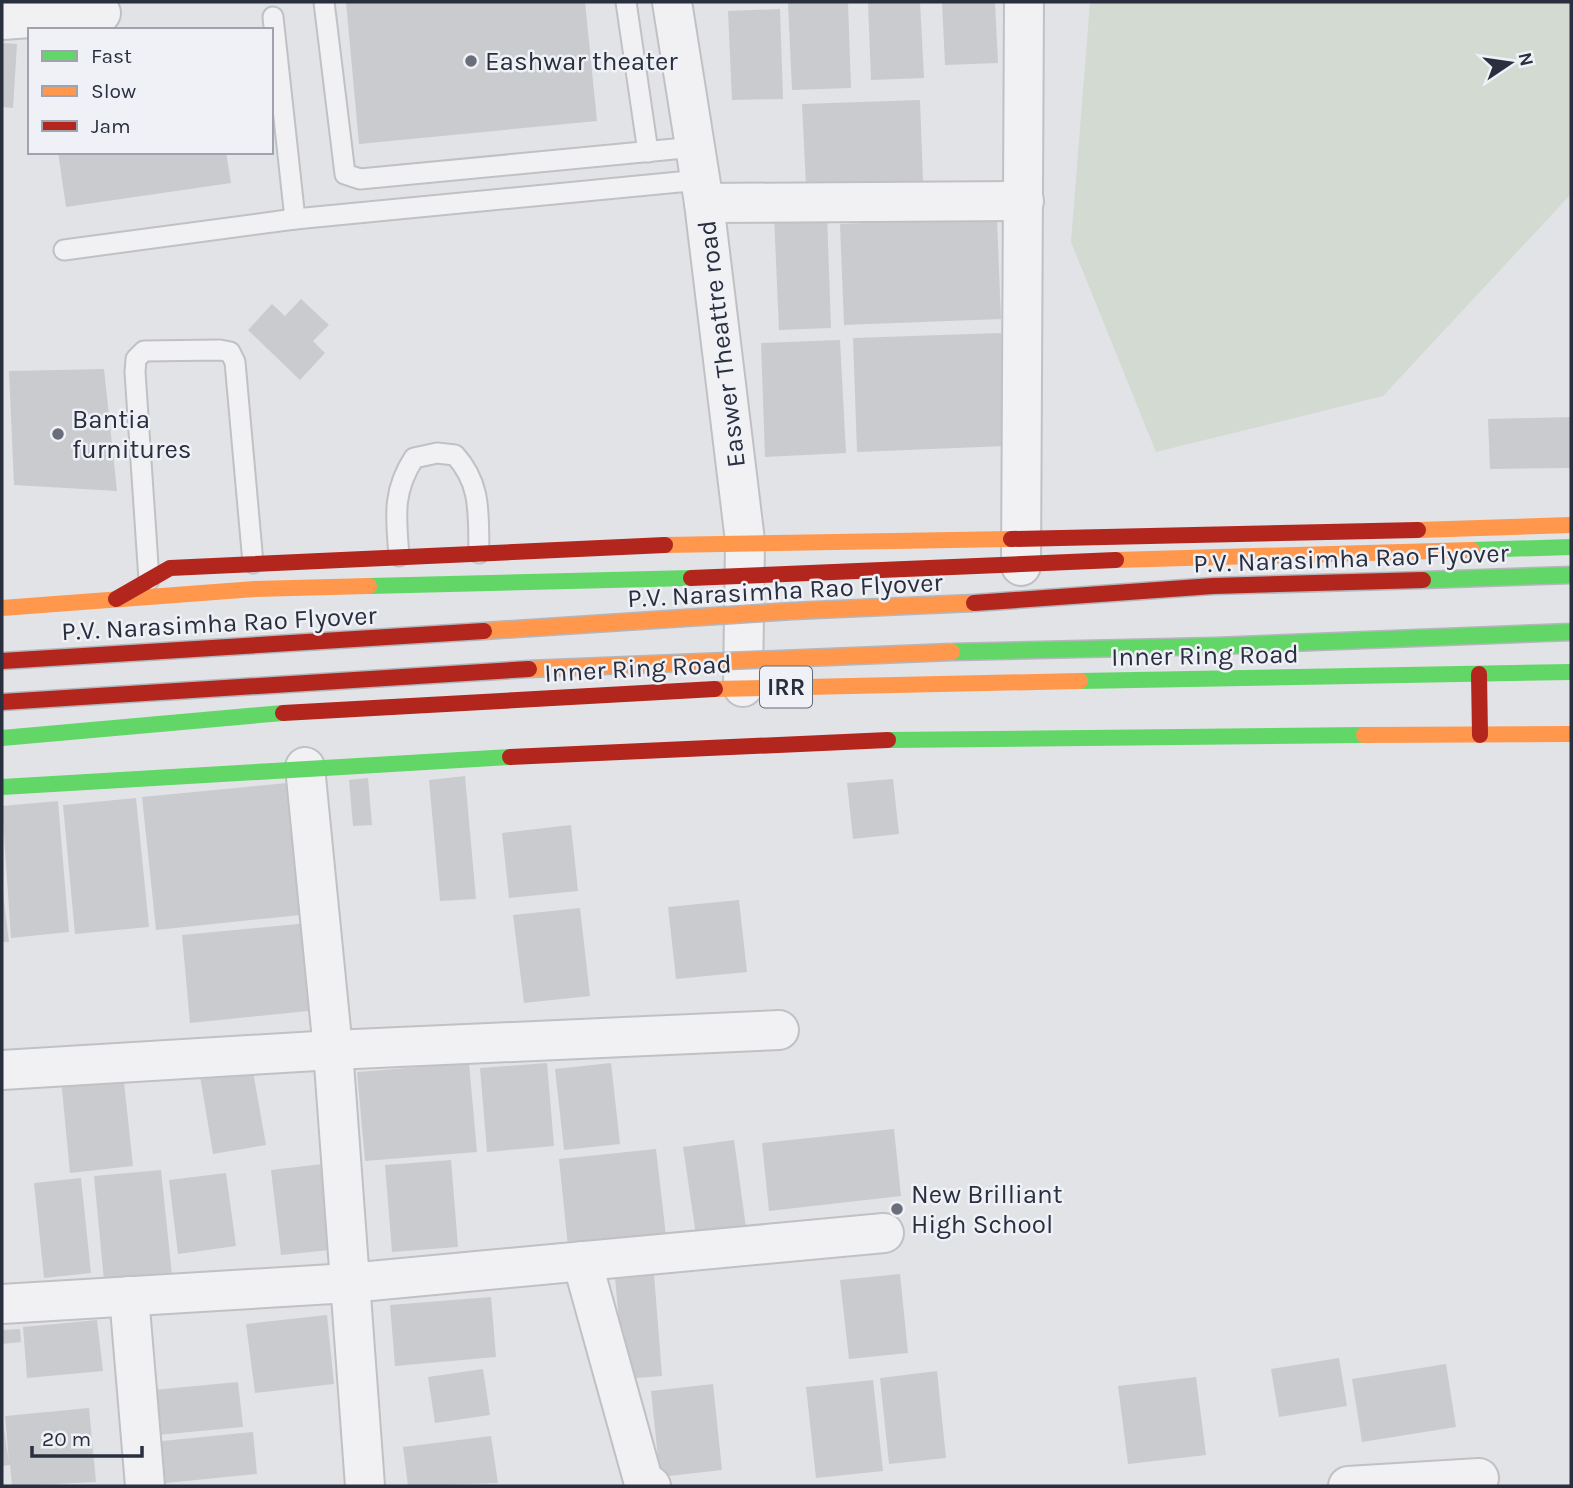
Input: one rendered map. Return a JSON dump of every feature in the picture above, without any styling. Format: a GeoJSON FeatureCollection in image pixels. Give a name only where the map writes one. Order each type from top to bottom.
{"type":"FeatureCollection","features":[{"type":"Feature","properties":{"kind":"main road"},"geometry":{"type":"LineString","coordinates":[[116,599],[170,568],[253,563],[480,553],[952,565],[1021,553],[1571,525]]}},
{"type":"Feature","properties":{"kind":"main road"},"geometry":{"type":"LineString","coordinates":[[2,608],[255,589],[745,559],[1571,547]]}},
{"type":"Feature","properties":{"kind":"main road","name":"P.V. Narasimha Rao Flyover"},"geometry":{"type":"LineString","coordinates":[[2,661],[793,611],[1010,601],[1213,586],[1571,575]]}},
{"type":"Feature","properties":{"kind":"main road"},"geometry":{"type":"LineString","coordinates":[[2,702],[628,663],[821,655],[1215,646],[1571,632]]}},
{"type":"Feature","properties":{"kind":"main road","name":"Inner Ring Road"},"geometry":{"type":"LineString","coordinates":[[2,738],[300,710],[743,687],[1571,672]]}},
{"type":"Feature","properties":{"kind":"main road"},"geometry":{"type":"LineString","coordinates":[[1479,674],[1480,735]]}},
{"type":"Feature","properties":{"kind":"main road"},"geometry":{"type":"LineString","coordinates":[[2,787],[628,750],[939,738],[1571,734]]}},
{"type":"Feature","properties":{"kind":"street","name":"Easwer Theattre road"},"geometry":{"type":"LineString","coordinates":[[672,2],[700,177],[745,559],[743,687]]}},
{"type":"Feature","properties":{"kind":"street"},"geometry":{"type":"LineString","coordinates":[[1021,553],[1024,2]]}},
{"type":"Feature","properties":{"kind":"street"},"geometry":{"type":"LineString","coordinates":[[2,20],[101,13]]}},
{"type":"Feature","properties":{"kind":"street"},"geometry":{"type":"LineString","coordinates":[[700,177],[1024,201]]}},
{"type":"Feature","properties":{"kind":"street"},"geometry":{"type":"LineString","coordinates":[[305,767],[333,1050],[365,1486]]}},
{"type":"Feature","properties":{"kind":"street"},"geometry":{"type":"LineString","coordinates":[[2,1070],[333,1050],[779,1030]]}},
{"type":"Feature","properties":{"kind":"street"},"geometry":{"type":"LineString","coordinates":[[2,1304],[349,1283],[884,1233]]}},
{"type":"Feature","properties":{"kind":"street"},"geometry":{"type":"LineString","coordinates":[[582,1261],[622,1412],[643,1480],[651,1486]]}},
{"type":"Feature","properties":{"kind":"street"},"geometry":{"type":"LineString","coordinates":[[129,1296],[145,1486]]}},
{"type":"Feature","properties":{"kind":"street"},"geometry":{"type":"LineString","coordinates":[[1349,1486],[1479,1478]]}},
{"type":"Feature","properties":{"kind":"lane"},"geometry":{"type":"LineString","coordinates":[[324,2],[345,174],[360,179],[648,152],[700,177]]}},
{"type":"Feature","properties":{"kind":"lane"},"geometry":{"type":"LineString","coordinates":[[626,2],[648,152]]}},
{"type":"Feature","properties":{"kind":"lane"},"geometry":{"type":"LineString","coordinates":[[273,18],[295,219]]}},
{"type":"Feature","properties":{"kind":"lane"},"geometry":{"type":"LineString","coordinates":[[64,250],[295,219],[700,177]]}},
{"type":"Feature","properties":{"kind":"lane"},"geometry":{"type":"LineString","coordinates":[[149,580],[135,372],[136,359],[144,351],[230,352],[235,362],[253,563]]}},
{"type":"Feature","properties":{"kind":"lane"},"geometry":{"type":"LineString","coordinates":[[399,556],[396,518],[400,480],[414,458],[437,453],[455,454],[471,472],[478,507],[480,553]]}},
{"type":"Feature","properties":{"kind":"shaded area"},"geometry":{"type":"Polygon","coordinates":[[[1090,2],[1571,2],[1571,194],[1383,396],[1156,452],[1071,242],[1090,2]]]}},
{"type":"Feature","properties":{"kind":"building","name":"Eashwar theater"},"geometry":{"type":"Polygon","coordinates":[[[346,2],[585,2],[597,121],[359,144],[346,2]]]}},
{"type":"Feature","properties":{"kind":"building"},"geometry":{"type":"Polygon","coordinates":[[[848,2],[851,88],[792,90],[788,3],[848,2]]]}},
{"type":"Feature","properties":{"kind":"building"},"geometry":{"type":"Polygon","coordinates":[[[868,2],[920,2],[924,78],[871,80],[868,2]]]}},
{"type":"Feature","properties":{"kind":"building"},"geometry":{"type":"Polygon","coordinates":[[[942,2],[995,2],[998,63],[945,65],[942,2]]]}},
{"type":"Feature","properties":{"kind":"building"},"geometry":{"type":"Polygon","coordinates":[[[780,9],[783,99],[732,100],[728,11],[780,9]]]}},
{"type":"Feature","properties":{"kind":"building"},"geometry":{"type":"Polygon","coordinates":[[[2,43],[17,44],[13,108],[2,107],[2,43]]]}},
{"type":"Feature","properties":{"kind":"building"},"geometry":{"type":"Polygon","coordinates":[[[920,100],[923,181],[806,186],[802,104],[920,100]]]}},
{"type":"Feature","properties":{"kind":"building"},"geometry":{"type":"Polygon","coordinates":[[[58,154],[226,154],[231,183],[66,207],[58,154]]]}},
{"type":"Feature","properties":{"kind":"building"},"geometry":{"type":"Polygon","coordinates":[[[827,214],[831,328],[779,330],[774,216],[827,214]]]}},
{"type":"Feature","properties":{"kind":"building"},"geometry":{"type":"Polygon","coordinates":[[[997,218],[1001,319],[844,325],[840,224],[997,218]]]}},
{"type":"Feature","properties":{"kind":"building"},"geometry":{"type":"Polygon","coordinates":[[[301,299],[329,325],[313,341],[325,353],[300,380],[248,330],[272,304],[285,316],[301,299]]]}},
{"type":"Feature","properties":{"kind":"building"},"geometry":{"type":"Polygon","coordinates":[[[1001,333],[1006,446],[857,452],[853,338],[1001,333]]]}},
{"type":"Feature","properties":{"kind":"building"},"geometry":{"type":"Polygon","coordinates":[[[840,340],[846,453],[765,457],[761,343],[840,340]]]}},
{"type":"Feature","properties":{"kind":"building"},"geometry":{"type":"Polygon","coordinates":[[[104,369],[117,491],[14,485],[9,371],[104,369]]]}},
{"type":"Feature","properties":{"kind":"building"},"geometry":{"type":"Polygon","coordinates":[[[1571,417],[1571,468],[1490,469],[1488,419],[1571,417]]]}},
{"type":"Feature","properties":{"kind":"building"},"geometry":{"type":"Polygon","coordinates":[[[465,776],[476,899],[440,901],[429,780],[465,776]]]}},
{"type":"Feature","properties":{"kind":"building"},"geometry":{"type":"Polygon","coordinates":[[[368,778],[372,825],[353,826],[349,780],[368,778]]]}},
{"type":"Feature","properties":{"kind":"building"},"geometry":{"type":"Polygon","coordinates":[[[893,779],[899,834],[853,839],[847,783],[893,779]]]}},
{"type":"Feature","properties":{"kind":"building"},"geometry":{"type":"Polygon","coordinates":[[[297,782],[310,914],[156,930],[142,797],[297,782]]]}},
{"type":"Feature","properties":{"kind":"building"},"geometry":{"type":"Polygon","coordinates":[[[136,798],[149,927],[75,934],[63,805],[136,798]]]}},
{"type":"Feature","properties":{"kind":"building"},"geometry":{"type":"Polygon","coordinates":[[[58,801],[69,932],[11,938],[2,806],[58,801]]]}},
{"type":"Feature","properties":{"kind":"building"},"geometry":{"type":"Polygon","coordinates":[[[571,825],[578,891],[509,898],[502,833],[571,825]]]}},
{"type":"Feature","properties":{"kind":"building"},"geometry":{"type":"Polygon","coordinates":[[[2,885],[9,942],[2,942],[2,885]]]}},
{"type":"Feature","properties":{"kind":"building"},"geometry":{"type":"Polygon","coordinates":[[[739,900],[747,972],[676,979],[668,907],[739,900]]]}},
{"type":"Feature","properties":{"kind":"building"},"geometry":{"type":"Polygon","coordinates":[[[580,908],[590,996],[524,1003],[513,915],[580,908]]]}},
{"type":"Feature","properties":{"kind":"building"},"geometry":{"type":"Polygon","coordinates":[[[309,923],[318,1010],[190,1023],[182,935],[309,923]]]}},
{"type":"Feature","properties":{"kind":"building"},"geometry":{"type":"Polygon","coordinates":[[[251,1060],[266,1145],[213,1154],[199,1070],[251,1060]]]}},
{"type":"Feature","properties":{"kind":"building"},"geometry":{"type":"Polygon","coordinates":[[[469,1063],[477,1152],[365,1161],[357,1072],[469,1063]]]}},
{"type":"Feature","properties":{"kind":"building"},"geometry":{"type":"Polygon","coordinates":[[[547,1063],[554,1146],[487,1152],[480,1068],[547,1063]]]}},
{"type":"Feature","properties":{"kind":"building"},"geometry":{"type":"Polygon","coordinates":[[[611,1063],[620,1144],[564,1150],[555,1069],[611,1063]]]}},
{"type":"Feature","properties":{"kind":"building"},"geometry":{"type":"Polygon","coordinates":[[[123,1073],[133,1166],[70,1173],[61,1079],[123,1073]]]}},
{"type":"Feature","properties":{"kind":"building"},"geometry":{"type":"Polygon","coordinates":[[[894,1129],[901,1196],[769,1211],[762,1143],[894,1129]]]}},
{"type":"Feature","properties":{"kind":"building"},"geometry":{"type":"Polygon","coordinates":[[[734,1140],[747,1235],[697,1242],[683,1147],[734,1140]]]}},
{"type":"Feature","properties":{"kind":"building"},"geometry":{"type":"Polygon","coordinates":[[[656,1149],[666,1236],[568,1247],[559,1159],[656,1149]]]}},
{"type":"Feature","properties":{"kind":"building"},"geometry":{"type":"Polygon","coordinates":[[[451,1160],[458,1247],[392,1252],[385,1165],[451,1160]]]}},
{"type":"Feature","properties":{"kind":"building"},"geometry":{"type":"Polygon","coordinates":[[[331,1163],[340,1249],[281,1255],[271,1170],[331,1163]]]}},
{"type":"Feature","properties":{"kind":"building"},"geometry":{"type":"Polygon","coordinates":[[[161,1170],[172,1275],[104,1281],[94,1176],[161,1170]]]}},
{"type":"Feature","properties":{"kind":"building"},"geometry":{"type":"Polygon","coordinates":[[[226,1173],[236,1246],[178,1254],[169,1180],[226,1173]]]}},
{"type":"Feature","properties":{"kind":"building"},"geometry":{"type":"Polygon","coordinates":[[[81,1178],[91,1273],[44,1278],[34,1183],[81,1178]]]}},
{"type":"Feature","properties":{"kind":"building"},"geometry":{"type":"Polygon","coordinates":[[[654,1274],[662,1376],[624,1379],[615,1277],[654,1274]]]}},
{"type":"Feature","properties":{"kind":"building"},"geometry":{"type":"Polygon","coordinates":[[[900,1274],[908,1353],[849,1359],[840,1280],[900,1274]]]}},
{"type":"Feature","properties":{"kind":"building"},"geometry":{"type":"Polygon","coordinates":[[[491,1297],[496,1357],[395,1366],[390,1305],[491,1297]]]}},
{"type":"Feature","properties":{"kind":"building"},"geometry":{"type":"Polygon","coordinates":[[[327,1315],[334,1384],[255,1393],[246,1324],[327,1315]]]}},
{"type":"Feature","properties":{"kind":"building"},"geometry":{"type":"Polygon","coordinates":[[[97,1320],[103,1371],[27,1378],[23,1327],[97,1320]]]}},
{"type":"Feature","properties":{"kind":"building"},"geometry":{"type":"Polygon","coordinates":[[[20,1329],[21,1342],[2,1344],[2,1330],[20,1329]]]}},
{"type":"Feature","properties":{"kind":"building"},"geometry":{"type":"Polygon","coordinates":[[[1339,1358],[1347,1406],[1279,1417],[1271,1369],[1339,1358]]]}},
{"type":"Feature","properties":{"kind":"building"},"geometry":{"type":"Polygon","coordinates":[[[1446,1364],[1456,1427],[1362,1442],[1352,1379],[1446,1364]]]}},
{"type":"Feature","properties":{"kind":"building"},"geometry":{"type":"Polygon","coordinates":[[[483,1369],[490,1415],[435,1423],[428,1377],[483,1369]]]}},
{"type":"Feature","properties":{"kind":"building"},"geometry":{"type":"Polygon","coordinates":[[[937,1371],[946,1458],[889,1464],[880,1378],[937,1371]]]}},
{"type":"Feature","properties":{"kind":"building"},"geometry":{"type":"Polygon","coordinates":[[[1196,1377],[1206,1455],[1128,1464],[1118,1386],[1196,1377]]]}},
{"type":"Feature","properties":{"kind":"building"},"geometry":{"type":"Polygon","coordinates":[[[873,1380],[883,1471],[816,1478],[806,1387],[873,1380]]]}},
{"type":"Feature","properties":{"kind":"building"},"geometry":{"type":"Polygon","coordinates":[[[238,1382],[243,1427],[147,1436],[142,1391],[238,1382]]]}},
{"type":"Feature","properties":{"kind":"building"},"geometry":{"type":"Polygon","coordinates":[[[713,1384],[722,1470],[660,1477],[651,1391],[713,1384]]]}},
{"type":"Feature","properties":{"kind":"building"},"geometry":{"type":"Polygon","coordinates":[[[89,1408],[96,1482],[12,1486],[10,1465],[2,1466],[2,1416],[9,1462],[5,1416],[89,1408]]]}},
{"type":"Feature","properties":{"kind":"building"},"geometry":{"type":"Polygon","coordinates":[[[253,1432],[257,1474],[156,1484],[152,1442],[253,1432]]]}},
{"type":"Feature","properties":{"kind":"building"},"geometry":{"type":"Polygon","coordinates":[[[491,1436],[498,1483],[408,1486],[403,1447],[491,1436]]]}},
{"type":"Feature","properties":{"kind":"traffic: fast"},"geometry":{"type":"LineString","coordinates":[[1472,550],[1571,547]]}},
{"type":"Feature","properties":{"kind":"traffic: fast"},"geometry":{"type":"LineString","coordinates":[[1423,580],[1571,575]]}},
{"type":"Feature","properties":{"kind":"traffic: fast"},"geometry":{"type":"LineString","coordinates":[[369,586],[691,578]]}},
{"type":"Feature","properties":{"kind":"traffic: fast"},"geometry":{"type":"LineString","coordinates":[[952,652],[1215,646],[1571,632]]}},
{"type":"Feature","properties":{"kind":"traffic: fast"},"geometry":{"type":"LineString","coordinates":[[1080,681],[1571,672]]}},
{"type":"Feature","properties":{"kind":"traffic: fast"},"geometry":{"type":"LineString","coordinates":[[2,738],[283,713]]}},
{"type":"Feature","properties":{"kind":"traffic: fast"},"geometry":{"type":"LineString","coordinates":[[888,740],[1364,735]]}},
{"type":"Feature","properties":{"kind":"traffic: fast"},"geometry":{"type":"LineString","coordinates":[[2,787],[510,757]]}},
{"type":"Feature","properties":{"kind":"traffic: slow"},"geometry":{"type":"LineString","coordinates":[[1418,530],[1571,525]]}},
{"type":"Feature","properties":{"kind":"traffic: slow"},"geometry":{"type":"LineString","coordinates":[[665,545],[1011,539]]}},
{"type":"Feature","properties":{"kind":"traffic: slow"},"geometry":{"type":"LineString","coordinates":[[1116,560],[1472,550]]}},
{"type":"Feature","properties":{"kind":"traffic: slow"},"geometry":{"type":"LineString","coordinates":[[2,608],[255,589],[369,586]]}},
{"type":"Feature","properties":{"kind":"traffic: slow"},"geometry":{"type":"LineString","coordinates":[[484,631],[793,611],[974,603]]}},
{"type":"Feature","properties":{"kind":"traffic: slow"},"geometry":{"type":"LineString","coordinates":[[529,669],[952,652]]}},
{"type":"Feature","properties":{"kind":"traffic: slow"},"geometry":{"type":"LineString","coordinates":[[715,689],[1080,681]]}},
{"type":"Feature","properties":{"kind":"traffic: slow"},"geometry":{"type":"LineString","coordinates":[[1364,735],[1571,734]]}},
{"type":"Feature","properties":{"kind":"traffic: jam"},"geometry":{"type":"LineString","coordinates":[[1011,539],[1418,530]]}},
{"type":"Feature","properties":{"kind":"traffic: jam"},"geometry":{"type":"LineString","coordinates":[[116,599],[170,568],[665,545]]}},
{"type":"Feature","properties":{"kind":"traffic: jam"},"geometry":{"type":"LineString","coordinates":[[691,578],[1116,560]]}},
{"type":"Feature","properties":{"kind":"traffic: jam"},"geometry":{"type":"LineString","coordinates":[[974,603],[1213,586],[1423,580]]}},
{"type":"Feature","properties":{"kind":"traffic: jam"},"geometry":{"type":"LineString","coordinates":[[2,661],[484,631]]}},
{"type":"Feature","properties":{"kind":"traffic: jam"},"geometry":{"type":"LineString","coordinates":[[2,702],[529,669]]}},
{"type":"Feature","properties":{"kind":"traffic: jam"},"geometry":{"type":"LineString","coordinates":[[1479,674],[1480,735]]}},
{"type":"Feature","properties":{"kind":"traffic: jam"},"geometry":{"type":"LineString","coordinates":[[283,713],[715,689]]}},
{"type":"Feature","properties":{"kind":"traffic: jam"},"geometry":{"type":"LineString","coordinates":[[510,757],[888,740]]}},
{"type":"Feature","properties":{"kind":"place","name":"Eashwar theater"},"geometry":{"type":"Point","coordinates":[471,61]}},
{"type":"Feature","properties":{"kind":"place","name":"Bantia furnitures"},"geometry":{"type":"Point","coordinates":[58,434]}},
{"type":"Feature","properties":{"kind":"place","name":"New Brilliant High School"},"geometry":{"type":"Point","coordinates":[897,1209]}}]}
